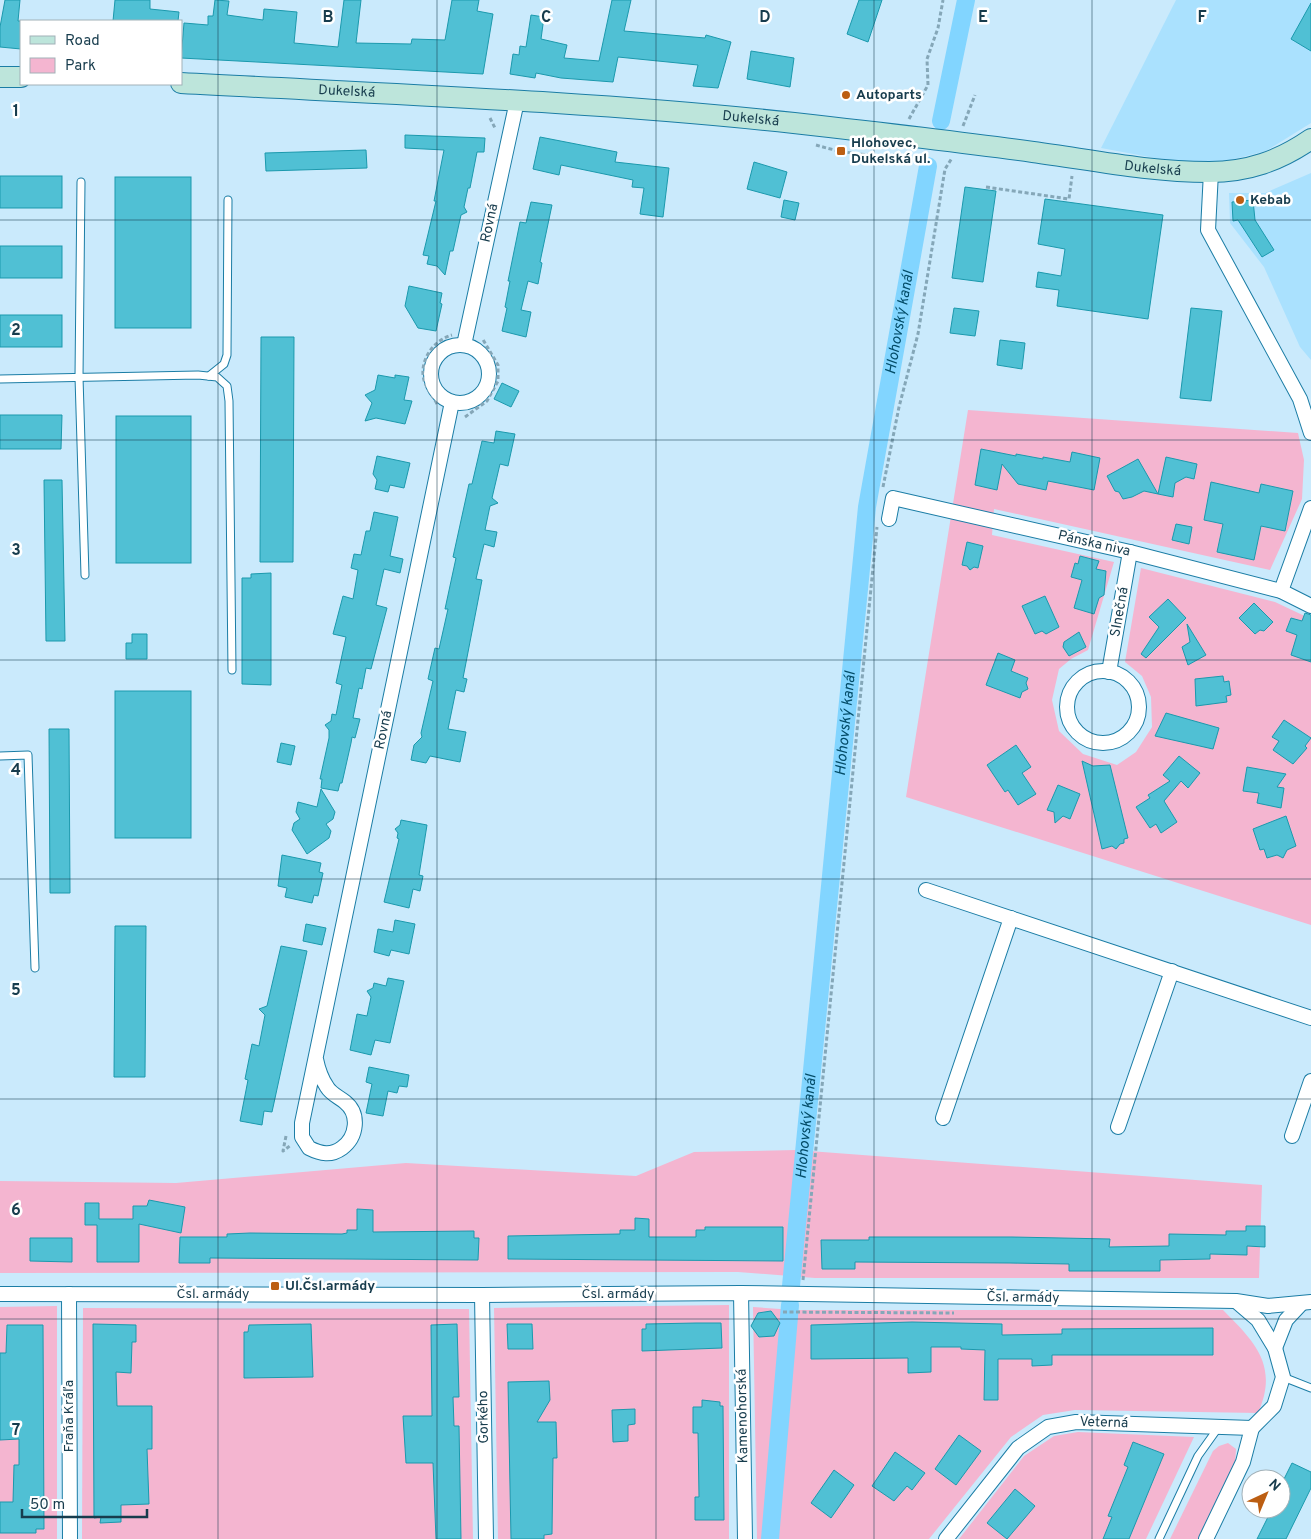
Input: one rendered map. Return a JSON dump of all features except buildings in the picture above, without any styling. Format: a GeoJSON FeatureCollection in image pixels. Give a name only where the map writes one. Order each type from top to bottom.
{"type":"FeatureCollection","features":[{"type":"Feature","properties":{"kind":"main road"},"geometry":{"type":"LineString","coordinates":[[0,77],[20,77]]}},
{"type":"Feature","properties":{"kind":"main road","name":"Dukelská"},"geometry":{"type":"LineString","coordinates":[[182,83],[517,101],[696,114],[1035,152],[1149,170],[1211,172],[1246,169],[1268,163],[1289,154],[1311,139]]}},
{"type":"Feature","properties":{"kind":"street","name":"Rovná"},"geometry":{"type":"LineString","coordinates":[[464,345],[517,101]]}},
{"type":"Feature","properties":{"kind":"street"},"geometry":{"type":"LineString","coordinates":[[1211,172],[1208,230],[1300,399],[1308,416],[1311,433]]}},
{"type":"Feature","properties":{"kind":"street"},"geometry":{"type":"LineString","coordinates":[[464,345],[473,348],[486,361],[488,380],[485,389],[471,401],[452,402],[437,391],[431,373],[438,355],[454,346],[464,345]]}},
{"type":"Feature","properties":{"kind":"street","name":"Rovná"},"geometry":{"type":"LineString","coordinates":[[316,1059],[320,1076],[328,1089],[346,1102],[355,1119],[352,1139],[337,1152],[327,1154],[309,1148],[302,1137],[303,1115],[452,402]]}},
{"type":"Feature","properties":{"kind":"street","name":"Pánska niva"},"geometry":{"type":"LineString","coordinates":[[884,519],[893,498],[1130,552],[1281,591],[1311,606]]}},
{"type":"Feature","properties":{"kind":"street"},"geometry":{"type":"LineString","coordinates":[[1281,591],[1311,508]]}},
{"type":"Feature","properties":{"kind":"street","name":"Slnečná"},"geometry":{"type":"LineString","coordinates":[[1109,672],[1130,552]]}},
{"type":"Feature","properties":{"kind":"street"},"geometry":{"type":"LineString","coordinates":[[1098,672],[1109,672],[1121,676],[1130,684],[1137,695],[1139,707],[1137,719],[1131,730],[1122,738],[1110,743],[1098,743],[1086,740],[1070,724],[1067,713],[1067,701],[1071,690],[1082,678],[1098,672]]}},
{"type":"Feature","properties":{"kind":"street"},"geometry":{"type":"LineString","coordinates":[[926,890],[1311,1018]]}},
{"type":"Feature","properties":{"kind":"street"},"geometry":{"type":"LineString","coordinates":[[942,1118],[1011,918]]}},
{"type":"Feature","properties":{"kind":"street"},"geometry":{"type":"LineString","coordinates":[[1118,1127],[1172,971]]}},
{"type":"Feature","properties":{"kind":"street"},"geometry":{"type":"LineString","coordinates":[[1292,1136],[1311,1081]]}},
{"type":"Feature","properties":{"kind":"street","name":"Čsl. armády"},"geometry":{"type":"LineString","coordinates":[[0,1294],[482,1295],[740,1293],[801,1296],[1236,1301],[1268,1306],[1306,1303]]}},
{"type":"Feature","properties":{"kind":"street","name":"Kamenohorská"},"geometry":{"type":"LineString","coordinates":[[740,1293],[745,1539]]}},
{"type":"Feature","properties":{"kind":"street","name":"Fraňa Kráľa"},"geometry":{"type":"LineString","coordinates":[[69,1294],[70,1539]]}},
{"type":"Feature","properties":{"kind":"street","name":"Gorkého"},"geometry":{"type":"LineString","coordinates":[[482,1295],[486,1539]]}},
{"type":"Feature","properties":{"kind":"street"},"geometry":{"type":"LineString","coordinates":[[1206,1539],[1243,1462],[1252,1428],[1274,1406],[1282,1377],[1275,1348],[1258,1320],[1236,1301]]}},
{"type":"Feature","properties":{"kind":"street"},"geometry":{"type":"LineString","coordinates":[[1275,1348],[1286,1320],[1306,1303]]}},
{"type":"Feature","properties":{"kind":"street","name":"Veterná"},"geometry":{"type":"LineString","coordinates":[[946,1539],[1018,1448],[1048,1426],[1076,1422],[1252,1428]]}},
{"type":"Feature","properties":{"kind":"lane"},"geometry":{"type":"LineString","coordinates":[[81,182],[79,377],[85,574]]}},
{"type":"Feature","properties":{"kind":"lane"},"geometry":{"type":"LineString","coordinates":[[208,376],[224,364],[227,355],[228,200]]}},
{"type":"Feature","properties":{"kind":"lane"},"geometry":{"type":"LineString","coordinates":[[0,379],[208,376],[217,377],[227,386],[229,400],[232,670]]}},
{"type":"Feature","properties":{"kind":"lane"},"geometry":{"type":"LineString","coordinates":[[0,756],[28,755],[35,968]]}},
{"type":"Feature","properties":{"kind":"lane"},"geometry":{"type":"LineString","coordinates":[[1282,1377],[1311,1388]]}},
{"type":"Feature","properties":{"kind":"lane"},"geometry":{"type":"LineString","coordinates":[[1159,1539],[1198,1456],[1219,1427]]}},
{"type":"Feature","properties":{"kind":"path"},"geometry":{"type":"LineString","coordinates":[[902,136],[928,85],[927,59],[938,28],[943,0]]}},
{"type":"Feature","properties":{"kind":"path"},"geometry":{"type":"LineString","coordinates":[[882,491],[899,407],[918,334],[945,169],[958,143],[968,108],[975,95]]}},
{"type":"Feature","properties":{"kind":"path"},"geometry":{"type":"LineString","coordinates":[[986,187],[1069,199],[1072,176]]}},
{"type":"Feature","properties":{"kind":"path"},"geometry":{"type":"LineString","coordinates":[[801,1296],[884,519]]}},
{"type":"Feature","properties":{"kind":"path"},"geometry":{"type":"LineString","coordinates":[[783,1312],[956,1313]]}},
{"type":"Feature","properties":{"kind":"shaded area"},"geometry":{"type":"Polygon","coordinates":[[[1176,0],[1311,0],[1311,123],[1266,151],[1203,167],[1101,148],[1176,0]]]}},
{"type":"Feature","properties":{"kind":"shaded area"},"geometry":{"type":"Polygon","coordinates":[[[1311,173],[1311,360],[1300,347],[1264,267],[1230,223],[1229,193],[1265,193],[1311,173]]]}},
{"type":"Feature","properties":{"kind":"green space"},"geometry":{"type":"Polygon","coordinates":[[[968,410],[1298,433],[1304,460],[1302,499],[1270,570],[994,509],[992,535],[1114,562],[1088,650],[1071,659],[1059,669],[1052,700],[1059,731],[1083,754],[1117,765],[1136,752],[1152,727],[1151,697],[1142,676],[1125,662],[1141,568],[1275,602],[1311,619],[1311,925],[906,797],[968,410]]]}},
{"type":"Feature","properties":{"kind":"green space"},"geometry":{"type":"Polygon","coordinates":[[[796,1150],[1262,1185],[1259,1278],[815,1278],[738,1272],[0,1273],[0,1181],[176,1183],[406,1163],[636,1176],[694,1152],[796,1150]]]}},
{"type":"Feature","properties":{"kind":"green space"},"geometry":{"type":"Polygon","coordinates":[[[729,1305],[729,1539],[498,1539],[494,1308],[729,1305]]]}},
{"type":"Feature","properties":{"kind":"green space"},"geometry":{"type":"Polygon","coordinates":[[[57,1306],[57,1539],[0,1539],[0,1307],[57,1306]]]}},
{"type":"Feature","properties":{"kind":"green space"},"geometry":{"type":"Polygon","coordinates":[[[753,1307],[795,1310],[1223,1310],[1254,1344],[1260,1356],[1265,1368],[1264,1396],[1258,1413],[1075,1410],[1043,1415],[1011,1437],[929,1539],[757,1539],[753,1307]]]}},
{"type":"Feature","properties":{"kind":"green space"},"geometry":{"type":"Polygon","coordinates":[[[83,1308],[469,1309],[473,1539],[82,1539],[83,1308]]]}},
{"type":"Feature","properties":{"kind":"green space"},"geometry":{"type":"Polygon","coordinates":[[[1078,1432],[1194,1437],[1146,1539],[959,1539],[1024,1456],[1054,1436],[1078,1432]]]}},
{"type":"Feature","properties":{"kind":"green space"},"geometry":{"type":"Polygon","coordinates":[[[1228,1443],[1236,1449],[1235,1465],[1199,1539],[1170,1539],[1213,1451],[1219,1446],[1228,1443]]]}},
{"type":"Feature","properties":{"kind":"waterway","name":"Hlohovský kanál"},"geometry":{"type":"LineString","coordinates":[[941,121],[966,0]]}},
{"type":"Feature","properties":{"kind":"waterway","name":"Hlohovský kanál"},"geometry":{"type":"LineString","coordinates":[[791,1286],[867,507],[928,166]]}},
{"type":"Feature","properties":{"kind":"waterway","name":"Hlohovský kanál"},"geometry":{"type":"LineString","coordinates":[[770,1539],[790,1305]]}},
{"type":"Feature","properties":{"kind":"place","name":"Autoparts"},"geometry":{"type":"Point","coordinates":[846,95]}},
{"type":"Feature","properties":{"kind":"place","name":"Hlohovec, Dukelská ul."},"geometry":{"type":"Point","coordinates":[841,151]}},
{"type":"Feature","properties":{"kind":"place","name":"Kebab"},"geometry":{"type":"Point","coordinates":[1240,200]}},
{"type":"Feature","properties":{"kind":"place","name":"Ul.Čsl.armády"},"geometry":{"type":"Point","coordinates":[275,1286]}}]}
